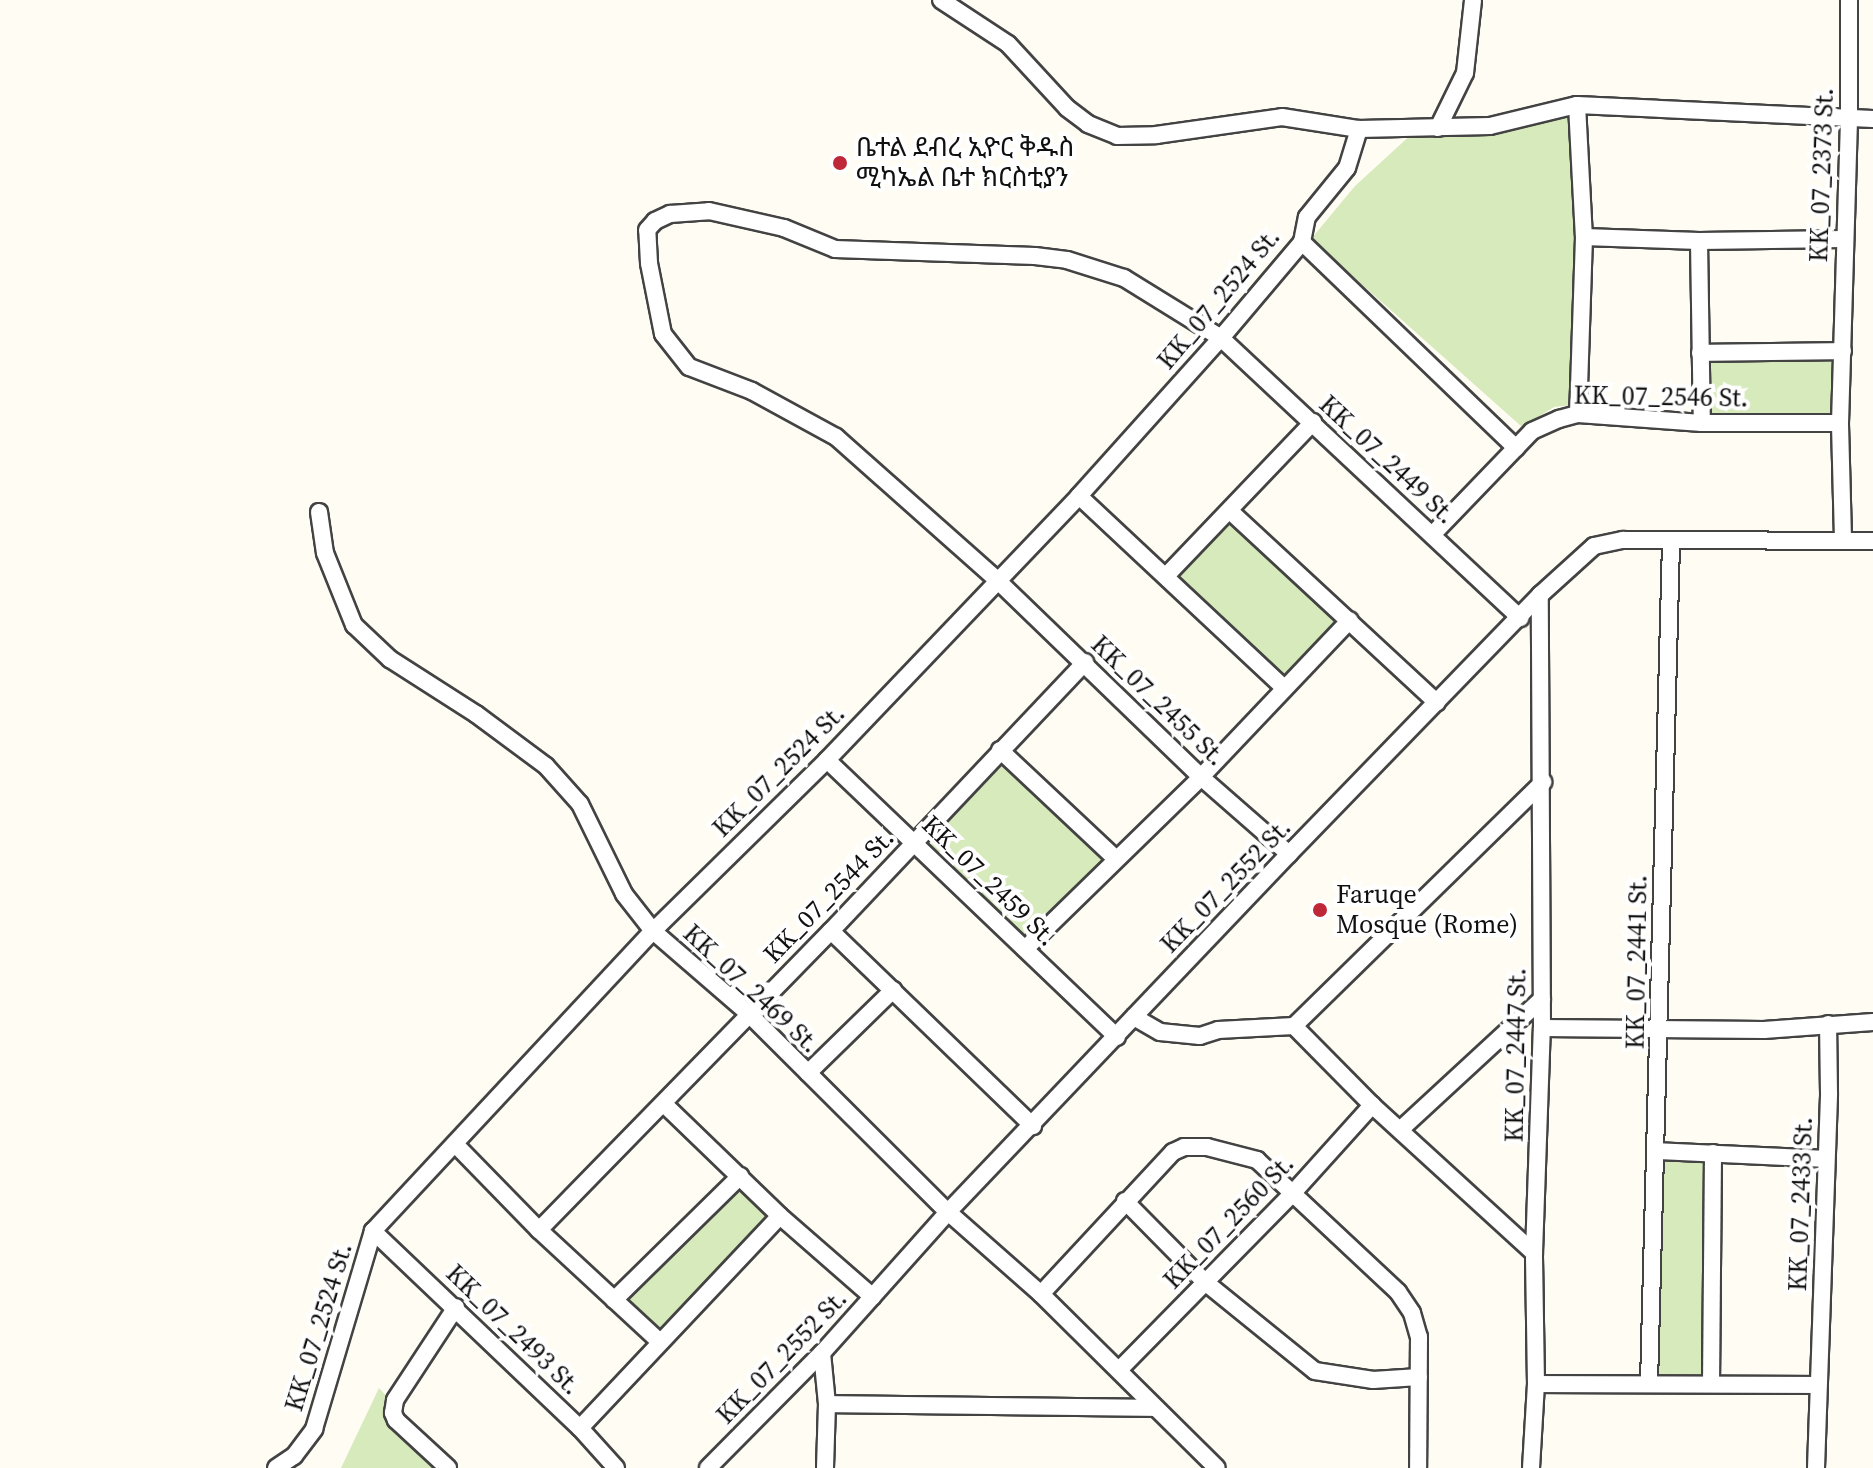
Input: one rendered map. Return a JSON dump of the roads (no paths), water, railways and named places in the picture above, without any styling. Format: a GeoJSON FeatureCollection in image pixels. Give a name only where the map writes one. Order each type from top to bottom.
{"type":"FeatureCollection","features":[{"type":"Feature","properties":{"kind":"street"},"geometry":{"type":"LineString","coordinates":[[941,0],[1008,44],[1067,108],[1088,124],[1117,136],[1156,135],[1282,117],[1359,129],[1490,126],[1577,105],[1873,119]]}},
{"type":"Feature","properties":{"kind":"street"},"geometry":{"type":"LineString","coordinates":[[1438,128],[1465,73],[1473,0]]}},
{"type":"Feature","properties":{"kind":"street","name":"KK_07_2373 St."},"geometry":{"type":"LineString","coordinates":[[1843,539],[1840,423],[1843,239],[1849,118],[1849,0]]}},
{"type":"Feature","properties":{"kind":"street"},"geometry":{"type":"LineString","coordinates":[[1577,105],[1584,237],[1578,414]]}},
{"type":"Feature","properties":{"kind":"street","name":"KK_07_2524 St."},"geometry":{"type":"LineString","coordinates":[[276,1468],[294,1456],[314,1429],[373,1231],[653,931],[827,760],[996,579],[1079,496],[1221,338],[1302,242],[1307,217],[1347,168],[1359,129]]}},
{"type":"Feature","properties":{"kind":"street","name":"KK_07_2449 St."},"geometry":{"type":"LineString","coordinates":[[996,579],[836,437],[752,391],[689,367],[663,334],[649,263],[647,230],[655,221],[670,214],[709,211],[784,228],[835,249],[928,250],[1067,260],[1124,278],[1221,338],[1520,618]]}},
{"type":"Feature","properties":{"kind":"street"},"geometry":{"type":"LineString","coordinates":[[1584,237],[1699,241],[1843,239]]}},
{"type":"Feature","properties":{"kind":"street"},"geometry":{"type":"LineString","coordinates":[[1699,241],[1702,423]]}},
{"type":"Feature","properties":{"kind":"street"},"geometry":{"type":"LineString","coordinates":[[1302,242],[1516,448]]}},
{"type":"Feature","properties":{"kind":"street"},"geometry":{"type":"LineString","coordinates":[[1700,353],[1843,351]]}},
{"type":"Feature","properties":{"kind":"street","name":"KK_07_2546 St."},"geometry":{"type":"LineString","coordinates":[[1432,535],[1532,431],[1578,414],[1702,423],[1840,423]]}},
{"type":"Feature","properties":{"kind":"street"},"geometry":{"type":"LineString","coordinates":[[1166,576],[1313,422]]}},
{"type":"Feature","properties":{"kind":"street"},"geometry":{"type":"LineString","coordinates":[[1079,496],[1284,688]]}},
{"type":"Feature","properties":{"kind":"street"},"geometry":{"type":"LineString","coordinates":[[1230,511],[1437,703]]}},
{"type":"Feature","properties":{"kind":"street","name":"KK_07_2469 St."},"geometry":{"type":"LineString","coordinates":[[319,512],[325,553],[354,625],[390,659],[476,714],[546,766],[580,804],[624,894],[653,931],[748,1013],[948,1212],[1041,1294],[1217,1468]]}},
{"type":"Feature","properties":{"kind":"street","name":"KK_07_2552 St."},"geometry":{"type":"LineString","coordinates":[[708,1468],[822,1353],[948,1212],[1289,854],[1540,595],[1594,546],[1623,540],[1873,541]]}},
{"type":"Feature","properties":{"kind":"street","name":"KK_07_2441 St."},"geometry":{"type":"LineString","coordinates":[[1649,1383],[1671,542]]}},
{"type":"Feature","properties":{"kind":"street","name":"KK_07_2455 St."},"geometry":{"type":"LineString","coordinates":[[996,579],[1201,777],[1289,854]]}},
{"type":"Feature","properties":{"kind":"street","name":"KK_07_2447 St."},"geometry":{"type":"LineString","coordinates":[[1531,1468],[1536,1384],[1534,1253],[1542,1028],[1540,595]]}},
{"type":"Feature","properties":{"kind":"street"},"geometry":{"type":"LineString","coordinates":[[1025,949],[1201,777],[1350,620]]}},
{"type":"Feature","properties":{"kind":"street","name":"KK_07_2544 St."},"geometry":{"type":"LineString","coordinates":[[539,1230],[831,931],[1085,662]]}},
{"type":"Feature","properties":{"kind":"street"},"geometry":{"type":"LineString","coordinates":[[1000,750],[1116,859]]}},
{"type":"Feature","properties":{"kind":"street","name":"KK_07_2459 St."},"geometry":{"type":"LineString","coordinates":[[827,760],[1117,1037]]}},
{"type":"Feature","properties":{"kind":"street"},"geometry":{"type":"LineString","coordinates":[[1134,1017],[1160,1032],[1200,1036],[1218,1030],[1294,1026],[1543,782]]}},
{"type":"Feature","properties":{"kind":"street"},"geometry":{"type":"LineString","coordinates":[[831,931],[1033,1126]]}},
{"type":"Feature","properties":{"kind":"street"},"geometry":{"type":"LineString","coordinates":[[808,1073],[893,990]]}},
{"type":"Feature","properties":{"kind":"street"},"geometry":{"type":"LineString","coordinates":[[1400,1130],[1542,999]]}},
{"type":"Feature","properties":{"kind":"street"},"geometry":{"type":"LineString","coordinates":[[1542,1028],[1764,1030],[1873,1022]]}},
{"type":"Feature","properties":{"kind":"street","name":"KK_07_2433 St."},"geometry":{"type":"LineString","coordinates":[[1816,1468],[1828,1024]]}},
{"type":"Feature","properties":{"kind":"street"},"geometry":{"type":"LineString","coordinates":[[1294,1026],[1372,1105],[1534,1253]]}},
{"type":"Feature","properties":{"kind":"street"},"geometry":{"type":"LineString","coordinates":[[664,1104],[780,1216],[873,1297]]}},
{"type":"Feature","properties":{"kind":"street","name":"KK_07_2560 St."},"geometry":{"type":"LineString","coordinates":[[1119,1370],[1292,1194],[1372,1105]]}},
{"type":"Feature","properties":{"kind":"street"},"geometry":{"type":"LineString","coordinates":[[455,1144],[539,1230],[659,1341]]}},
{"type":"Feature","properties":{"kind":"street"},"geometry":{"type":"LineString","coordinates":[[1041,1294],[1173,1152],[1184,1147],[1231,1150],[1257,1160],[1398,1292],[1412,1313],[1419,1337],[1418,1468]]}},
{"type":"Feature","properties":{"kind":"street"},"geometry":{"type":"LineString","coordinates":[[1656,1151],[1825,1159]]}},
{"type":"Feature","properties":{"kind":"street"},"geometry":{"type":"LineString","coordinates":[[1711,1384],[1713,1153]]}},
{"type":"Feature","properties":{"kind":"street"},"geometry":{"type":"LineString","coordinates":[[614,1300],[740,1176]]}},
{"type":"Feature","properties":{"kind":"street"},"geometry":{"type":"LineString","coordinates":[[1125,1201],[1205,1282],[1315,1371],[1373,1380],[1419,1377]]}},
{"type":"Feature","properties":{"kind":"street"},"geometry":{"type":"LineString","coordinates":[[580,1428],[780,1216]]}},
{"type":"Feature","properties":{"kind":"street","name":"KK_07_2493 St."},"geometry":{"type":"LineString","coordinates":[[373,1231],[456,1307],[580,1428],[616,1468]]}},
{"type":"Feature","properties":{"kind":"street"},"geometry":{"type":"LineString","coordinates":[[448,1468],[396,1420],[393,1413],[395,1400],[456,1307]]}},
{"type":"Feature","properties":{"kind":"street"},"geometry":{"type":"LineString","coordinates":[[822,1353],[827,1404],[825,1468]]}},
{"type":"Feature","properties":{"kind":"street"},"geometry":{"type":"LineString","coordinates":[[1536,1384],[1817,1385]]}},
{"type":"Feature","properties":{"kind":"street"},"geometry":{"type":"LineString","coordinates":[[827,1404],[1155,1408]]}},
{"type":"Feature","properties":{"kind":"place","name":"ቤተል ደብረ ኢዮር ቅዱስ ሚካኤል ቤተ ክርስቲያን"},"geometry":{"type":"Point","coordinates":[840,163]}},
{"type":"Feature","properties":{"kind":"place","name":"Faruqe Mosque (Rome)"},"geometry":{"type":"Point","coordinates":[1320,910]}}]}
